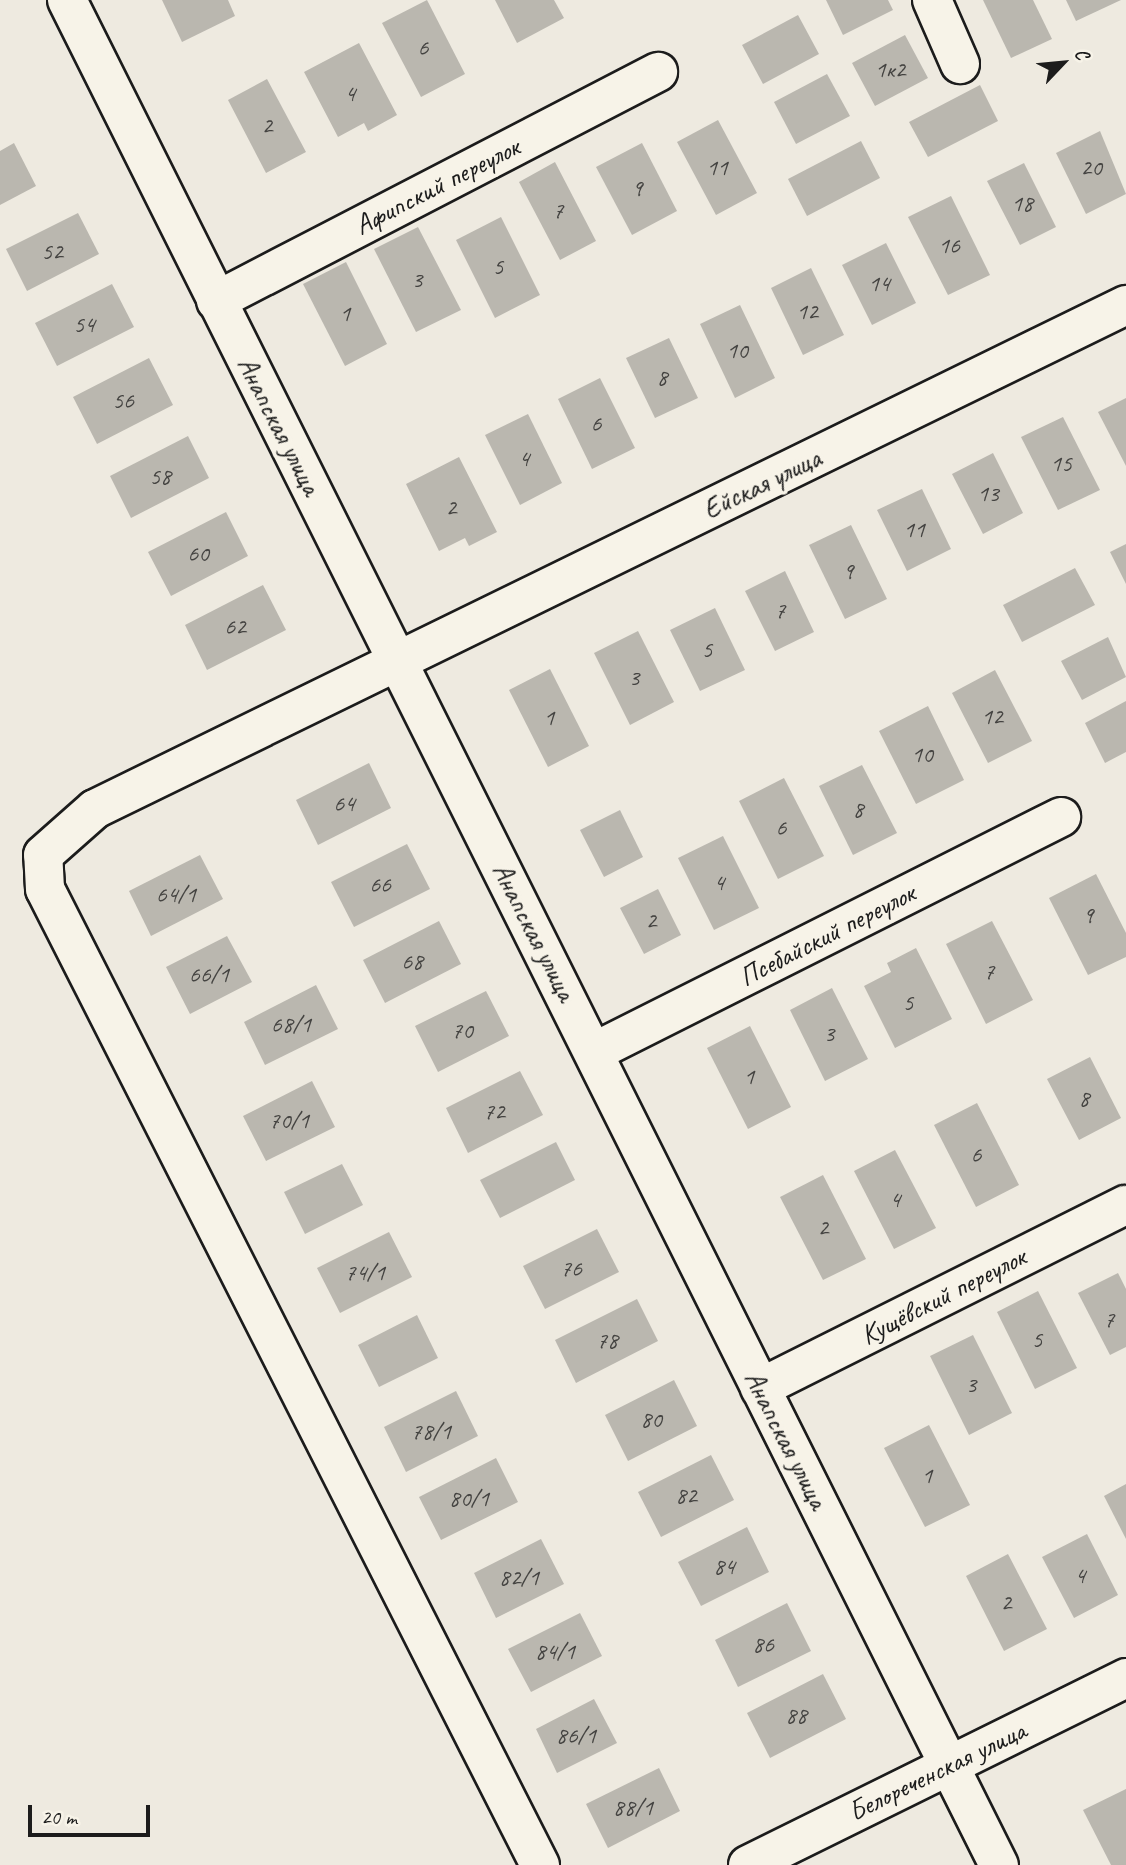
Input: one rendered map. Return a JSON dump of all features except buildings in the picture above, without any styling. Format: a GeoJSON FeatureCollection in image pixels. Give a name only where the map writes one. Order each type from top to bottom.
{"type":"FeatureCollection","features":[{"type":"Feature","properties":{"kind":"street","name":"Анапская улица"},"geometry":{"type":"LineString","coordinates":[[67,0],[999,1865]]}},
{"type":"Feature","properties":{"kind":"street"},"geometry":{"type":"LineString","coordinates":[[932,0],[960,64]]}},
{"type":"Feature","properties":{"kind":"street","name":"Афипский переулок"},"geometry":{"type":"LineString","coordinates":[[216,301],[658,72]]}},
{"type":"Feature","properties":{"kind":"street","name":"Ейская улица"},"geometry":{"type":"LineString","coordinates":[[540,1865],[45,888],[43,855],[95,810],[1126,305]]}},
{"type":"Feature","properties":{"kind":"street","name":"Псебайский переулок"},"geometry":{"type":"LineString","coordinates":[[594,1052],[1060,817]]}},
{"type":"Feature","properties":{"kind":"street","name":"Кущёвский переулок"},"geometry":{"type":"LineString","coordinates":[[760,1388],[1126,1205]]}},
{"type":"Feature","properties":{"kind":"street","name":"Белореченская улица"},"geometry":{"type":"LineString","coordinates":[[748,1865],[1126,1678]]}}]}
